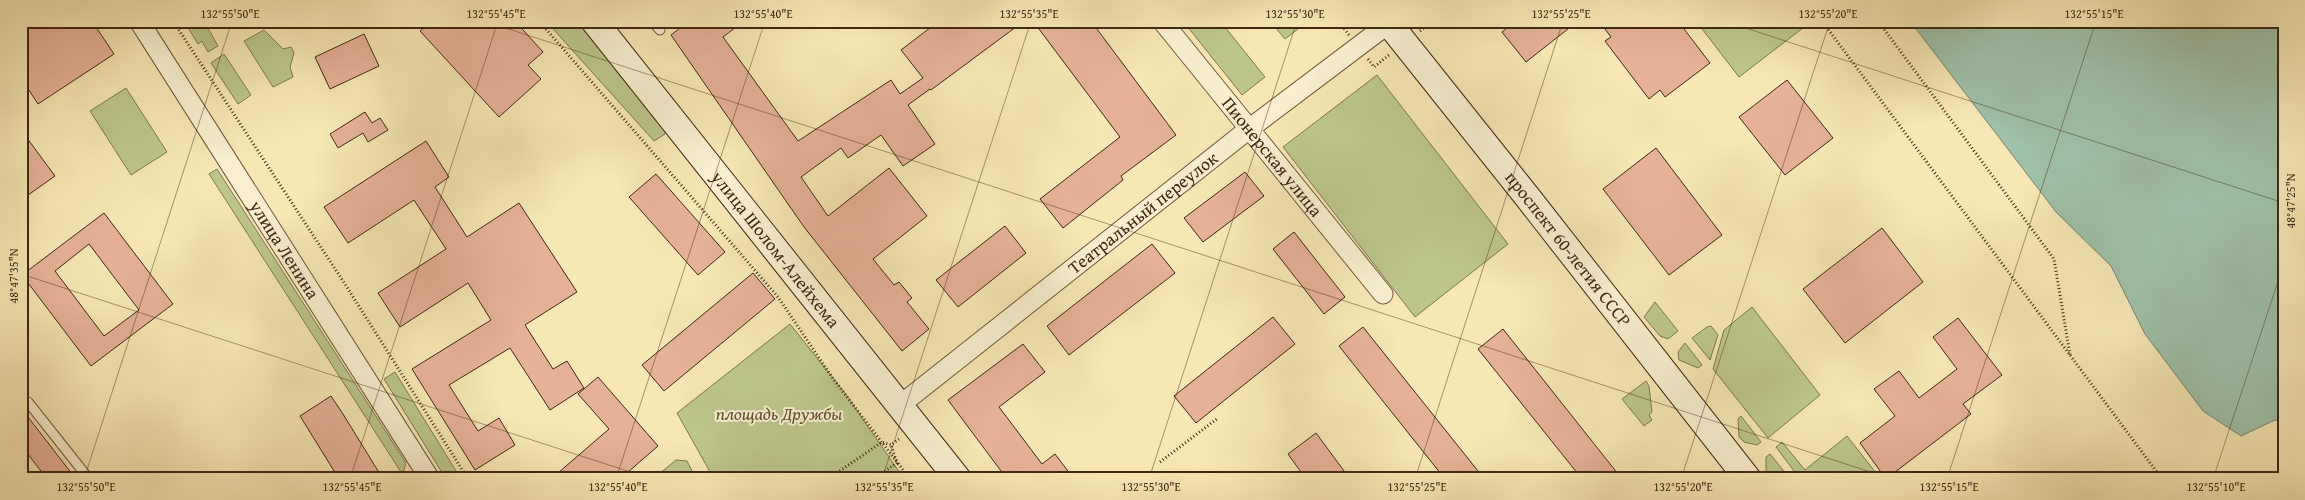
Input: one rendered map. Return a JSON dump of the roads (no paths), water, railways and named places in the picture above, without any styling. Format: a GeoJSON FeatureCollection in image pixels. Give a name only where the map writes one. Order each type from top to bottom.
{"type":"FeatureCollection","features":[{"type":"Feature","properties":{"kind":"main road","name":"проспект 60-летия СССР"},"geometry":{"type":"LineString","coordinates":[[1389,22],[1748,479]]}},
{"type":"Feature","properties":{"kind":"main road","name":"улица Шолом-Алейхема"},"geometry":{"type":"LineString","coordinates":[[601,26],[958,479]]}},
{"type":"Feature","properties":{"kind":"street","name":"улица Ленина"},"geometry":{"type":"LineString","coordinates":[[139,21],[430,479]]}},
{"type":"Feature","properties":{"kind":"street","name":"Пионерская улица"},"geometry":{"type":"LineString","coordinates":[[1162,21],[1383,294]]}},
{"type":"Feature","properties":{"kind":"street","name":"Театральный переулок"},"geometry":{"type":"LineString","coordinates":[[899,406],[1249,129],[1389,22]]}},
{"type":"Feature","properties":{"kind":"lane"},"geometry":{"type":"LineString","coordinates":[[652,21],[660,30]]}},
{"type":"Feature","properties":{"kind":"lane"},"geometry":{"type":"LineString","coordinates":[[21,398],[28,402],[89,479]]}},
{"type":"Feature","properties":{"kind":"park label","name":"площадь Дружбы"},"geometry":{"type":"Point","coordinates":[779,414]}}]}
